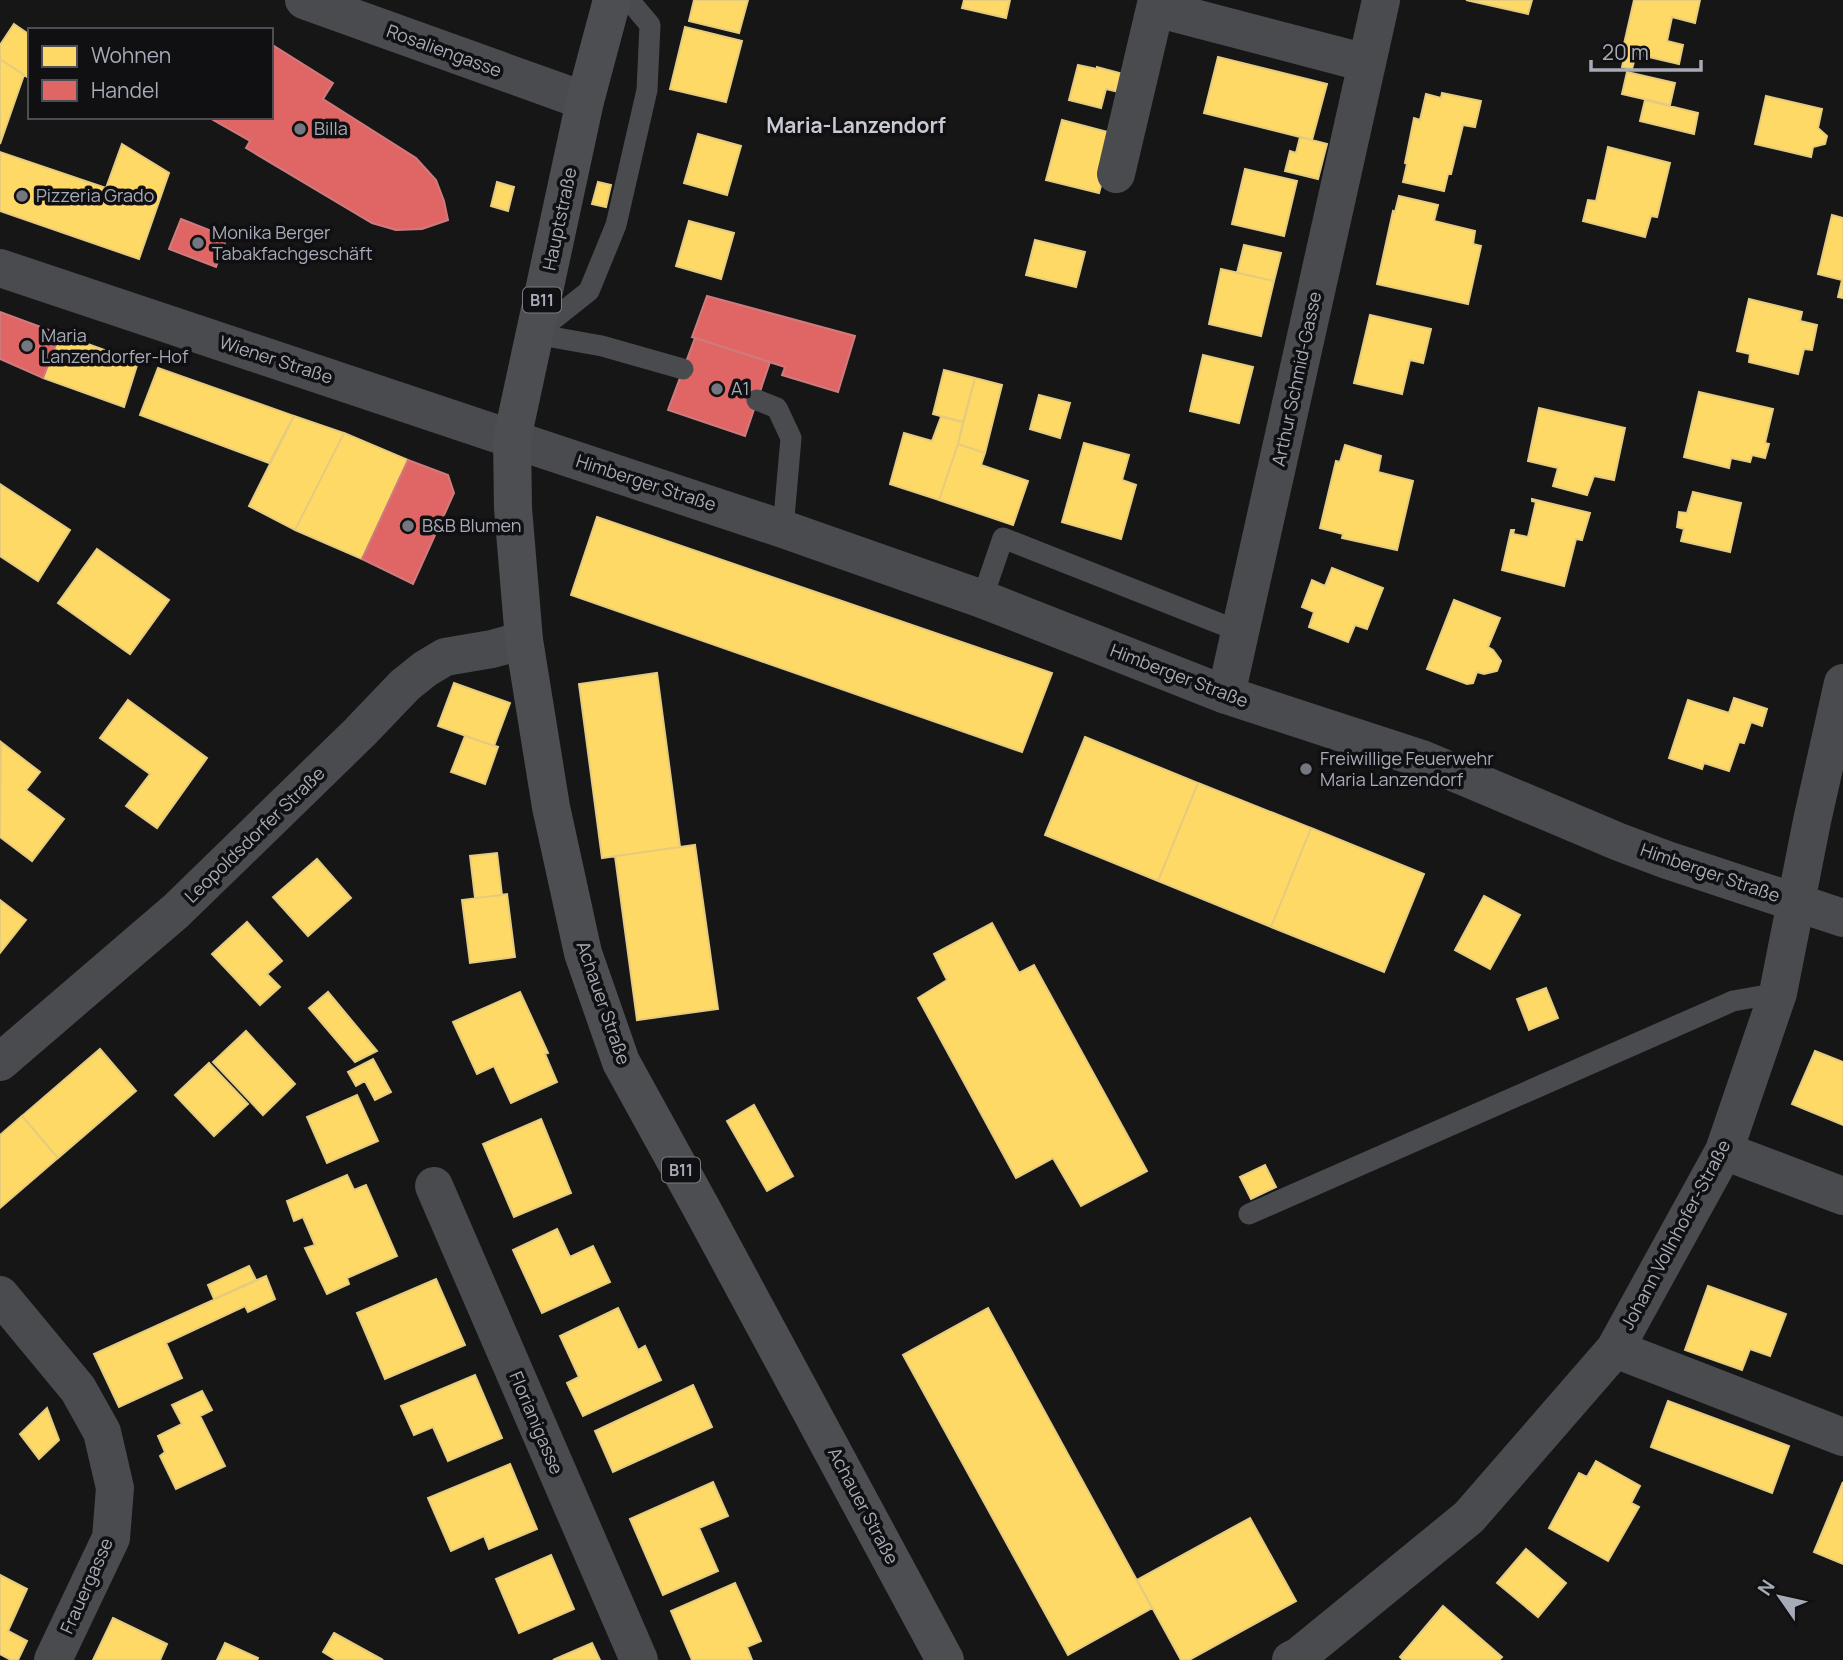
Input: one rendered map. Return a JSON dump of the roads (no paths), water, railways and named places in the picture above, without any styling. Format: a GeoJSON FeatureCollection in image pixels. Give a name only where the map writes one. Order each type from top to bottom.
{"type":"FeatureCollection","features":[{"type":"Feature","properties":{"kind":"main road","name":"Hauptstraße"},"geometry":{"type":"LineString","coordinates":[[512,439],[585,101],[612,0]]}},
{"type":"Feature","properties":{"kind":"main road","name":"Achauer Straße"},"geometry":{"type":"LineString","coordinates":[[512,439],[513,508],[524,640],[551,807],[583,953],[621,1062],[945,1660]]}},
{"type":"Feature","properties":{"kind":"street","name":"Rosaliengasse"},"geometry":{"type":"LineString","coordinates":[[304,0],[585,101]]}},
{"type":"Feature","properties":{"kind":"street","name":"Arthur Schmid-Gasse"},"geometry":{"type":"LineString","coordinates":[[1226,695],[1381,0]]}},
{"type":"Feature","properties":{"kind":"street"},"geometry":{"type":"LineString","coordinates":[[1116,174],[1156,4],[1366,63]]}},
{"type":"Feature","properties":{"kind":"street","name":"Wiener Straße"},"geometry":{"type":"LineString","coordinates":[[0,268],[512,439]]}},
{"type":"Feature","properties":{"kind":"street","name":"Himberger Straße"},"geometry":{"type":"LineString","coordinates":[[512,439],[783,529],[982,599],[1226,695],[1422,760],[1619,842],[1843,918]]}},
{"type":"Feature","properties":{"kind":"street","name":"Leopoldsdorfer Straße"},"geometry":{"type":"LineString","coordinates":[[0,1062],[176,911],[405,685],[445,657],[524,640]]}},
{"type":"Feature","properties":{"kind":"street","name":"Johann Vollnhofer-Straße"},"geometry":{"type":"LineString","coordinates":[[1291,1660],[1469,1517],[1615,1349],[1724,1151],[1778,993],[1843,683]]}},
{"type":"Feature","properties":{"kind":"street"},"geometry":{"type":"LineString","coordinates":[[1724,1151],[1843,1196]]}},
{"type":"Feature","properties":{"kind":"street","name":"Florianigasse"},"geometry":{"type":"LineString","coordinates":[[434,1186],[639,1660]]}},
{"type":"Feature","properties":{"kind":"street","name":"Frauergasse"},"geometry":{"type":"LineString","coordinates":[[0,1295],[78,1389],[102,1432],[115,1488],[111,1538],[53,1660]]}},
{"type":"Feature","properties":{"kind":"street"},"geometry":{"type":"LineString","coordinates":[[1615,1349],[1843,1437]]}},
{"type":"Feature","properties":{"kind":"lane"},"geometry":{"type":"LineString","coordinates":[[535,334],[589,291],[616,225],[647,90],[650,25],[629,0]]}},
{"type":"Feature","properties":{"kind":"lane"},"geometry":{"type":"LineString","coordinates":[[535,334],[603,346],[683,369]]}},
{"type":"Feature","properties":{"kind":"lane"},"geometry":{"type":"LineString","coordinates":[[757,400],[777,408],[791,438],[783,529]]}},
{"type":"Feature","properties":{"kind":"lane"},"geometry":{"type":"LineString","coordinates":[[982,599],[1003,538],[1241,632]]}},
{"type":"Feature","properties":{"kind":"lane"},"geometry":{"type":"LineString","coordinates":[[1249,1214],[1733,1001],[1778,993]]}},
{"type":"Feature","properties":{"kind":"place","name":"Billa"},"geometry":{"type":"Point","coordinates":[300,129]}},
{"type":"Feature","properties":{"kind":"place","name":"Pizzeria Grado"},"geometry":{"type":"Point","coordinates":[22,196]}},
{"type":"Feature","properties":{"kind":"place","name":"Monika Berger Tabakfachgeschäft"},"geometry":{"type":"Point","coordinates":[198,243]}},
{"type":"Feature","properties":{"kind":"place","name":"Maria Lanzendorfer-Hof"},"geometry":{"type":"Point","coordinates":[27,346]}},
{"type":"Feature","properties":{"kind":"place","name":"A1"},"geometry":{"type":"Point","coordinates":[717,389]}},
{"type":"Feature","properties":{"kind":"place","name":"B&B Blumen"},"geometry":{"type":"Point","coordinates":[408,526]}},
{"type":"Feature","properties":{"kind":"place","name":"Freiwillige Feuerwehr Maria Lanzendorf"},"geometry":{"type":"Point","coordinates":[1306,769]}},
{"type":"Feature","properties":{"kind":"district","name":"Maria-Lanzendorf"},"geometry":{"type":"Point","coordinates":[856,126]}}]}
